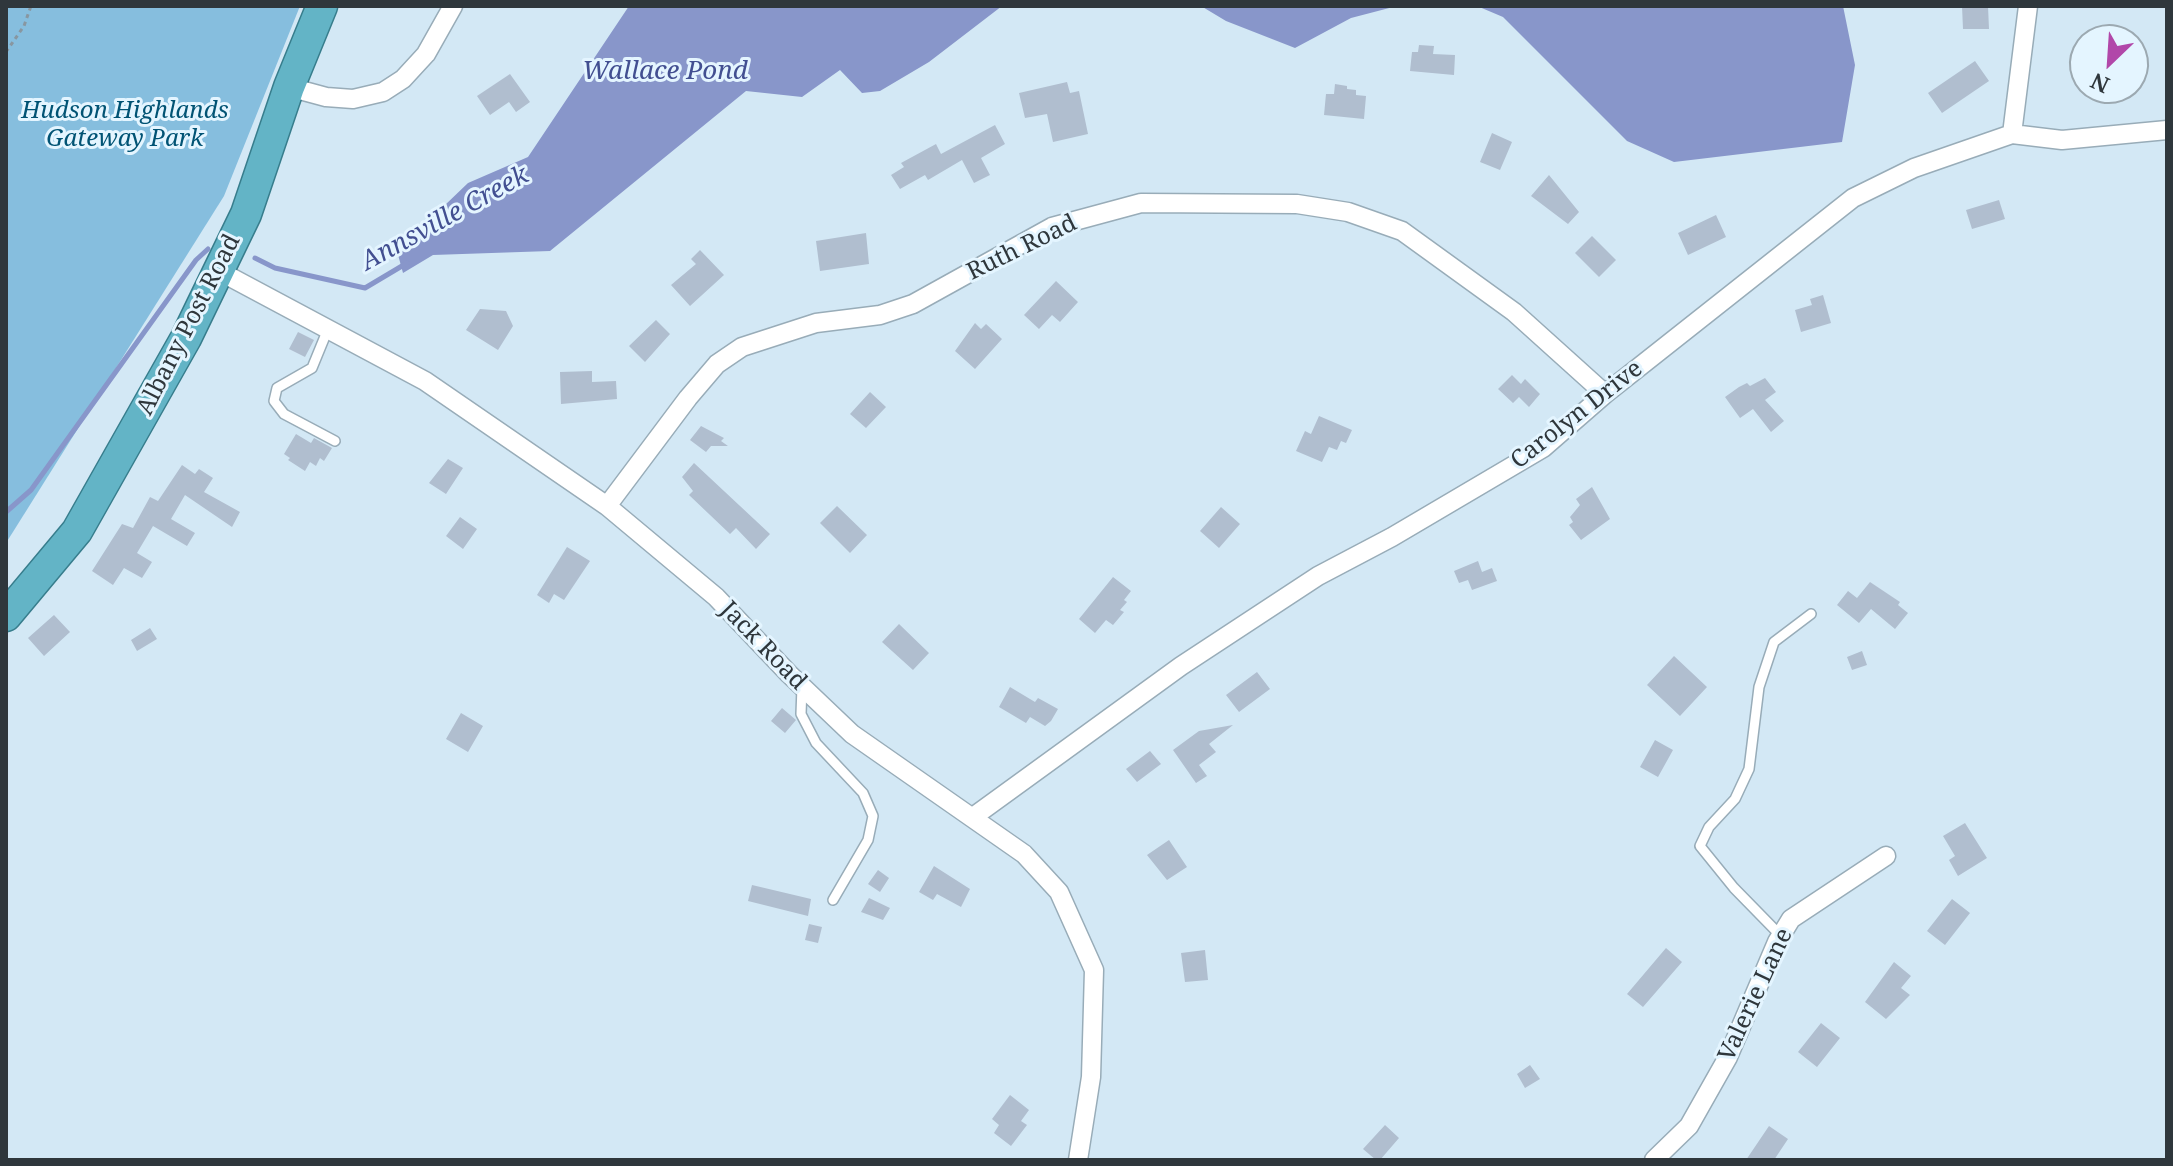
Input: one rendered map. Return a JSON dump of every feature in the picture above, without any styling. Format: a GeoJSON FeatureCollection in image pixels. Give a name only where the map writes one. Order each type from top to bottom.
{"type":"FeatureCollection","features":[{"type":"Feature","properties":{"kind":"highway","name":"Albany Post Road"},"geometry":{"type":"LineString","coordinates":[[6,616],[77,531],[186,338],[246,214],[289,87],[322,6]]}},
{"type":"Feature","properties":{"kind":"street"},"geometry":{"type":"LineString","coordinates":[[289,87],[326,97],[353,99],[383,92],[403,79],[426,54],[453,6]]}},
{"type":"Feature","properties":{"kind":"street"},"geometry":{"type":"LineString","coordinates":[[2012,134],[2028,6]]}},
{"type":"Feature","properties":{"kind":"street","name":"Carolyn Drive"},"geometry":{"type":"LineString","coordinates":[[973,817],[1181,666],[1305,584],[1543,448],[1605,394],[1853,198],[1914,168],[2012,134],[2062,140],[2167,130]]}},
{"type":"Feature","properties":{"kind":"street","name":"Ruth Road"},"geometry":{"type":"LineString","coordinates":[[607,506],[688,398],[717,364],[742,347],[816,323],[880,315],[913,304],[1052,227],[1141,203],[1297,204],[1348,212],[1402,231],[1514,312],[1605,394]]}},
{"type":"Feature","properties":{"kind":"street","name":"Jack Road"},"geometry":{"type":"LineString","coordinates":[[219,271],[425,381],[607,506],[716,597],[852,734],[1024,854],[1059,892],[1094,970],[1091,1077],[1078,1160]]}},
{"type":"Feature","properties":{"kind":"street","name":"Valerie Lane"},"geometry":{"type":"LineString","coordinates":[[1654,1160],[1689,1126],[1728,1057],[1791,919],[1886,856]]}},
{"type":"Feature","properties":{"kind":"lane"},"geometry":{"type":"LineString","coordinates":[[328,329],[312,368],[277,388],[274,401],[284,414],[335,441]]}},
{"type":"Feature","properties":{"kind":"lane"},"geometry":{"type":"LineString","coordinates":[[1781,936],[1734,888],[1700,846],[1709,827],[1735,799],[1749,769],[1759,687],[1774,642],[1811,614]]}},
{"type":"Feature","properties":{"kind":"lane"},"geometry":{"type":"LineString","coordinates":[[802,687],[801,714],[816,743],[863,793],[873,816],[868,840],[833,900]]}},
{"type":"Feature","properties":{"kind":"path"},"geometry":{"type":"LineString","coordinates":[[6,52],[24,26],[31,6]]}},
{"type":"Feature","properties":{"kind":"green space","name":"Hudson Highlands Gateway Park"},"geometry":{"type":"Polygon","coordinates":[[[6,6],[300,6],[224,196],[6,543],[6,6]]]}},
{"type":"Feature","properties":{"kind":"water","name":"Wallace Pond"},"geometry":{"type":"Polygon","coordinates":[[[629,6],[1002,6],[929,62],[880,91],[862,93],[840,70],[802,97],[746,91],[550,251],[433,255],[403,273],[397,251],[468,183],[528,157],[629,6]]]}},
{"type":"Feature","properties":{"kind":"water"},"geometry":{"type":"Polygon","coordinates":[[[1201,6],[1397,6],[1351,18],[1295,48],[1226,21],[1201,6]]]}},
{"type":"Feature","properties":{"kind":"water"},"geometry":{"type":"Polygon","coordinates":[[[1477,6],[1843,6],[1855,65],[1842,142],[1674,162],[1627,141],[1503,17],[1477,6]]]}},
{"type":"Feature","properties":{"kind":"building"},"geometry":{"type":"Polygon","coordinates":[[[1962,6],[1988,6],[1989,29],[1963,29],[1962,6]]]}},
{"type":"Feature","properties":{"kind":"building"},"geometry":{"type":"Polygon","coordinates":[[[1419,45],[1434,46],[1433,54],[1455,55],[1454,75],[1410,71],[1412,52],[1418,52],[1419,45]]]}},
{"type":"Feature","properties":{"kind":"building"},"geometry":{"type":"Polygon","coordinates":[[[1975,61],[1989,81],[1942,113],[1928,93],[1975,61]]]}},
{"type":"Feature","properties":{"kind":"building"},"geometry":{"type":"Polygon","coordinates":[[[510,74],[530,102],[516,112],[509,102],[490,115],[477,96],[510,74]]]}},
{"type":"Feature","properties":{"kind":"building"},"geometry":{"type":"Polygon","coordinates":[[[1067,82],[1070,93],[1079,91],[1088,134],[1053,142],[1047,114],[1025,118],[1019,93],[1067,82]]]}},
{"type":"Feature","properties":{"kind":"building"},"geometry":{"type":"Polygon","coordinates":[[[1335,84],[1356,90],[1356,95],[1366,96],[1364,119],[1324,115],[1326,94],[1334,94],[1335,84]]]}},
{"type":"Feature","properties":{"kind":"building"},"geometry":{"type":"Polygon","coordinates":[[[995,125],[1005,144],[981,158],[990,175],[974,183],[962,160],[928,180],[925,175],[900,189],[891,175],[904,167],[901,163],[936,144],[941,154],[995,125]]]}},
{"type":"Feature","properties":{"kind":"building"},"geometry":{"type":"Polygon","coordinates":[[[1492,133],[1512,142],[1500,170],[1480,162],[1492,133]]]}},
{"type":"Feature","properties":{"kind":"building"},"geometry":{"type":"Polygon","coordinates":[[[1549,175],[1579,212],[1568,224],[1531,196],[1549,175]]]}},
{"type":"Feature","properties":{"kind":"building"},"geometry":{"type":"Polygon","coordinates":[[[1999,200],[2005,219],[1972,229],[1966,210],[1999,200]]]}},
{"type":"Feature","properties":{"kind":"building"},"geometry":{"type":"Polygon","coordinates":[[[1716,215],[1726,237],[1688,255],[1678,233],[1716,215]]]}},
{"type":"Feature","properties":{"kind":"building"},"geometry":{"type":"Polygon","coordinates":[[[866,233],[869,264],[820,271],[816,241],[866,233]]]}},
{"type":"Feature","properties":{"kind":"building"},"geometry":{"type":"Polygon","coordinates":[[[1592,236],[1616,260],[1599,277],[1575,253],[1592,236]]]}},
{"type":"Feature","properties":{"kind":"building"},"geometry":{"type":"Polygon","coordinates":[[[700,250],[724,275],[690,306],[671,285],[696,264],[691,259],[700,250]]]}},
{"type":"Feature","properties":{"kind":"building"},"geometry":{"type":"Polygon","coordinates":[[[1056,281],[1078,302],[1060,322],[1052,315],[1039,329],[1024,315],[1056,281]]]}},
{"type":"Feature","properties":{"kind":"building"},"geometry":{"type":"Polygon","coordinates":[[[1823,295],[1831,323],[1801,332],[1795,310],[1812,305],[1810,299],[1823,295]]]}},
{"type":"Feature","properties":{"kind":"building"},"geometry":{"type":"Polygon","coordinates":[[[480,309],[506,311],[513,326],[498,350],[466,330],[480,309]]]}},
{"type":"Feature","properties":{"kind":"building"},"geometry":{"type":"Polygon","coordinates":[[[656,320],[670,334],[645,362],[629,346],[656,320]]]}},
{"type":"Feature","properties":{"kind":"building"},"geometry":{"type":"Polygon","coordinates":[[[975,323],[981,329],[986,324],[1002,339],[975,369],[955,351],[975,323]]]}},
{"type":"Feature","properties":{"kind":"building"},"geometry":{"type":"Polygon","coordinates":[[[298,332],[314,340],[305,357],[289,349],[298,332]]]}},
{"type":"Feature","properties":{"kind":"building"},"geometry":{"type":"Polygon","coordinates":[[[592,371],[592,382],[616,381],[617,399],[561,404],[560,372],[592,371]]]}},
{"type":"Feature","properties":{"kind":"building"},"geometry":{"type":"Polygon","coordinates":[[[1512,375],[1521,384],[1525,379],[1540,394],[1529,407],[1519,397],[1513,403],[1498,389],[1512,375]]]}},
{"type":"Feature","properties":{"kind":"building"},"geometry":{"type":"Polygon","coordinates":[[[1765,378],[1776,392],[1765,400],[1784,421],[1771,432],[1753,409],[1740,418],[1725,397],[1747,383],[1750,386],[1765,378]]]}},
{"type":"Feature","properties":{"kind":"building"},"geometry":{"type":"Polygon","coordinates":[[[870,392],[886,407],[866,428],[850,414],[870,392]]]}},
{"type":"Feature","properties":{"kind":"building"},"geometry":{"type":"Polygon","coordinates":[[[1319,416],[1352,430],[1346,443],[1341,441],[1337,450],[1329,447],[1322,462],[1296,451],[1305,431],[1311,434],[1319,416]]]}},
{"type":"Feature","properties":{"kind":"building"},"geometry":{"type":"Polygon","coordinates":[[[701,426],[724,438],[721,441],[728,446],[711,446],[706,452],[690,440],[701,426]]]}},
{"type":"Feature","properties":{"kind":"building"},"geometry":{"type":"Polygon","coordinates":[[[296,434],[311,443],[314,438],[332,448],[324,461],[320,458],[316,466],[310,462],[305,471],[288,460],[290,458],[284,454],[296,434]]]}},
{"type":"Feature","properties":{"kind":"building"},"geometry":{"type":"Polygon","coordinates":[[[448,459],[463,468],[446,494],[429,483],[448,459]]]}},
{"type":"Feature","properties":{"kind":"building"},"geometry":{"type":"Polygon","coordinates":[[[694,463],[770,534],[756,549],[736,528],[730,534],[689,495],[693,491],[682,477],[694,463]]]}},
{"type":"Feature","properties":{"kind":"building"},"geometry":{"type":"Polygon","coordinates":[[[182,465],[195,474],[199,469],[213,478],[204,492],[240,512],[232,527],[185,495],[171,519],[195,533],[187,546],[153,526],[137,553],[152,562],[142,578],[124,568],[113,585],[92,571],[122,524],[133,528],[150,497],[158,501],[182,465]]]}},
{"type":"Feature","properties":{"kind":"building"},"geometry":{"type":"Polygon","coordinates":[[[1592,487],[1610,519],[1581,540],[1569,525],[1573,522],[1570,517],[1580,505],[1576,499],[1592,487]]]}},
{"type":"Feature","properties":{"kind":"building"},"geometry":{"type":"Polygon","coordinates":[[[837,506],[867,535],[850,553],[820,523],[837,506]]]}},
{"type":"Feature","properties":{"kind":"building"},"geometry":{"type":"Polygon","coordinates":[[[1221,507],[1240,524],[1219,548],[1200,531],[1221,507]]]}},
{"type":"Feature","properties":{"kind":"building"},"geometry":{"type":"Polygon","coordinates":[[[460,517],[477,529],[463,549],[446,536],[460,517]]]}},
{"type":"Feature","properties":{"kind":"building"},"geometry":{"type":"Polygon","coordinates":[[[567,547],[590,561],[564,600],[554,594],[549,603],[537,595],[567,547]]]}},
{"type":"Feature","properties":{"kind":"building"},"geometry":{"type":"Polygon","coordinates":[[[1478,561],[1482,572],[1492,568],[1497,581],[1472,590],[1468,580],[1459,583],[1454,571],[1478,561]]]}},
{"type":"Feature","properties":{"kind":"building"},"geometry":{"type":"Polygon","coordinates":[[[1113,577],[1131,591],[1120,610],[1124,612],[1113,625],[1106,620],[1095,633],[1079,619],[1113,577]]]}},
{"type":"Feature","properties":{"kind":"building"},"geometry":{"type":"Polygon","coordinates":[[[1870,582],[1900,602],[1898,605],[1908,613],[1895,629],[1871,609],[1859,623],[1837,605],[1848,591],[1857,598],[1870,582]]]}},
{"type":"Feature","properties":{"kind":"building"},"geometry":{"type":"Polygon","coordinates":[[[54,615],[70,632],[44,656],[28,638],[54,615]]]}},
{"type":"Feature","properties":{"kind":"building"},"geometry":{"type":"Polygon","coordinates":[[[899,624],[929,653],[913,670],[882,642],[899,624]]]}},
{"type":"Feature","properties":{"kind":"building"},"geometry":{"type":"Polygon","coordinates":[[[150,628],[157,639],[137,651],[131,640],[150,628]]]}},
{"type":"Feature","properties":{"kind":"building"},"geometry":{"type":"Polygon","coordinates":[[[1862,651],[1867,665],[1852,670],[1847,657],[1862,651]]]}},
{"type":"Feature","properties":{"kind":"building"},"geometry":{"type":"Polygon","coordinates":[[[1674,656],[1707,687],[1680,716],[1647,685],[1674,656]]]}},
{"type":"Feature","properties":{"kind":"building"},"geometry":{"type":"Polygon","coordinates":[[[1257,672],[1270,689],[1239,712],[1226,695],[1257,672]]]}},
{"type":"Feature","properties":{"kind":"building"},"geometry":{"type":"Polygon","coordinates":[[[1010,687],[1035,702],[1038,698],[1058,709],[1051,721],[1045,726],[1030,717],[1026,723],[999,707],[1010,687]]]}},
{"type":"Feature","properties":{"kind":"building"},"geometry":{"type":"Polygon","coordinates":[[[782,708],[796,720],[785,733],[771,721],[782,708]]]}},
{"type":"Feature","properties":{"kind":"building"},"geometry":{"type":"Polygon","coordinates":[[[461,713],[483,726],[468,752],[446,739],[461,713]]]}},
{"type":"Feature","properties":{"kind":"building"},"geometry":{"type":"Polygon","coordinates":[[[1233,725],[1209,744],[1216,752],[1199,765],[1207,776],[1196,783],[1173,750],[1199,731],[1233,725]]]}},
{"type":"Feature","properties":{"kind":"building"},"geometry":{"type":"Polygon","coordinates":[[[1655,740],[1673,750],[1658,777],[1640,767],[1655,740]]]}},
{"type":"Feature","properties":{"kind":"building"},"geometry":{"type":"Polygon","coordinates":[[[1150,751],[1161,764],[1137,782],[1126,769],[1150,751]]]}},
{"type":"Feature","properties":{"kind":"building"},"geometry":{"type":"Polygon","coordinates":[[[1965,823],[1987,858],[1958,876],[1949,860],[1955,856],[1943,836],[1965,823]]]}},
{"type":"Feature","properties":{"kind":"building"},"geometry":{"type":"Polygon","coordinates":[[[1169,840],[1187,867],[1167,880],[1147,855],[1169,840]]]}},
{"type":"Feature","properties":{"kind":"building"},"geometry":{"type":"Polygon","coordinates":[[[934,866],[970,889],[961,907],[937,894],[933,900],[919,892],[934,866]]]}},
{"type":"Feature","properties":{"kind":"building"},"geometry":{"type":"Polygon","coordinates":[[[878,870],[889,878],[880,892],[868,884],[878,870]]]}},
{"type":"Feature","properties":{"kind":"building"},"geometry":{"type":"Polygon","coordinates":[[[752,885],[811,899],[808,916],[748,901],[752,885]]]}},
{"type":"Feature","properties":{"kind":"building"},"geometry":{"type":"Polygon","coordinates":[[[869,898],[890,908],[883,920],[861,912],[869,898]]]}},
{"type":"Feature","properties":{"kind":"building"},"geometry":{"type":"Polygon","coordinates":[[[1952,899],[1970,913],[1945,945],[1927,931],[1952,899]]]}},
{"type":"Feature","properties":{"kind":"building"},"geometry":{"type":"Polygon","coordinates":[[[809,924],[822,927],[818,943],[805,940],[809,924]]]}},
{"type":"Feature","properties":{"kind":"building"},"geometry":{"type":"Polygon","coordinates":[[[1666,948],[1682,962],[1643,1007],[1627,994],[1666,948]]]}},
{"type":"Feature","properties":{"kind":"building"},"geometry":{"type":"Polygon","coordinates":[[[1205,950],[1208,980],[1185,982],[1181,953],[1205,950]]]}},
{"type":"Feature","properties":{"kind":"building"},"geometry":{"type":"Polygon","coordinates":[[[1894,962],[1911,976],[1901,988],[1910,995],[1886,1019],[1865,1002],[1894,962]]]}},
{"type":"Feature","properties":{"kind":"building"},"geometry":{"type":"Polygon","coordinates":[[[1821,1023],[1840,1038],[1817,1067],[1798,1052],[1821,1023]]]}},
{"type":"Feature","properties":{"kind":"building"},"geometry":{"type":"Polygon","coordinates":[[[1530,1065],[1540,1079],[1525,1088],[1517,1074],[1530,1065]]]}},
{"type":"Feature","properties":{"kind":"building"},"geometry":{"type":"Polygon","coordinates":[[[1010,1095],[1029,1110],[1021,1121],[1027,1125],[1011,1146],[994,1133],[999,1125],[992,1119],[1010,1095]]]}},
{"type":"Feature","properties":{"kind":"building"},"geometry":{"type":"Polygon","coordinates":[[[1385,1125],[1399,1138],[1380,1160],[1376,1160],[1363,1149],[1385,1125]]]}},
{"type":"Feature","properties":{"kind":"building"},"geometry":{"type":"Polygon","coordinates":[[[1769,1126],[1788,1139],[1774,1160],[1746,1160],[1769,1126]]]}},
{"type":"Feature","properties":{"kind":"waterway","name":"Annsville Creek"},"geometry":{"type":"LineString","coordinates":[[6,512],[31,490],[196,260],[208,249]]}},
{"type":"Feature","properties":{"kind":"waterway","name":"Annsville Creek"},"geometry":{"type":"LineString","coordinates":[[255,258],[275,268],[365,288],[407,263]]}}]}
